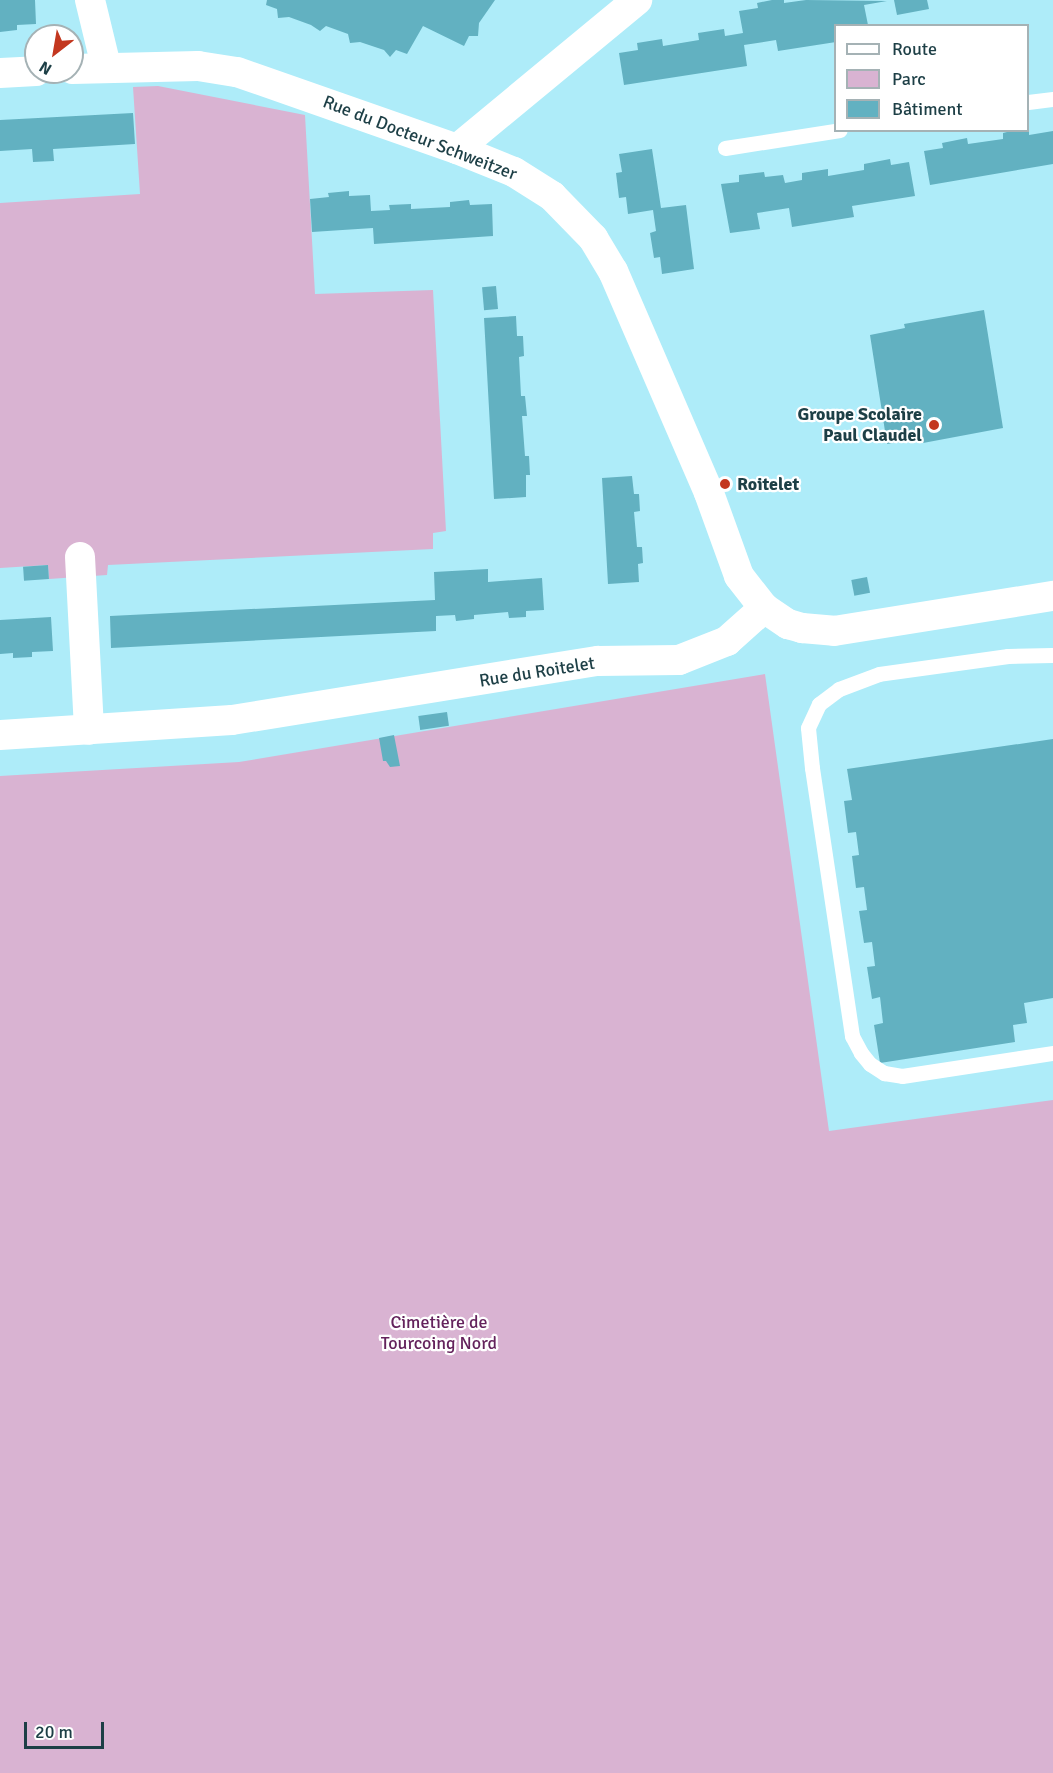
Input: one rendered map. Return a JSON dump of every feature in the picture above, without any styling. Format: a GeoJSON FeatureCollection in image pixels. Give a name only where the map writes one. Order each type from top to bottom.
{"type":"FeatureCollection","features":[{"type":"Feature","properties":{"kind":"street"},"geometry":{"type":"LineString","coordinates":[[90,0],[106,66]]}},
{"type":"Feature","properties":{"kind":"street"},"geometry":{"type":"LineString","coordinates":[[457,149],[637,0]]}},
{"type":"Feature","properties":{"kind":"street","name":"Rue du Docteur Schweitzer"},"geometry":{"type":"LineString","coordinates":[[84,68],[198,66],[228,70],[457,149],[514,172],[552,196],[579,221],[603,254],[687,441],[733,562],[750,592],[764,608]]}},
{"type":"Feature","properties":{"kind":"street"},"geometry":{"type":"LineString","coordinates":[[0,73],[24,72]]}},
{"type":"Feature","properties":{"kind":"street"},"geometry":{"type":"LineString","coordinates":[[80,557],[89,729]]}},
{"type":"Feature","properties":{"kind":"street"},"geometry":{"type":"LineString","coordinates":[[764,608],[795,626],[834,631],[1053,596]]}},
{"type":"Feature","properties":{"kind":"street","name":"Rue du Roitelet"},"geometry":{"type":"LineString","coordinates":[[0,735],[232,720],[598,661],[679,660],[728,641],[764,608]]}},
{"type":"Feature","properties":{"kind":"lane"},"geometry":{"type":"LineString","coordinates":[[1029,102],[1053,99]]}},
{"type":"Feature","properties":{"kind":"lane"},"geometry":{"type":"LineString","coordinates":[[725,148],[834,131]]}},
{"type":"Feature","properties":{"kind":"lane"},"geometry":{"type":"LineString","coordinates":[[1053,655],[987,658],[879,674],[839,689],[819,704],[808,728],[852,1036],[861,1053],[870,1064],[884,1073],[902,1076],[1053,1053]]}},
{"type":"Feature","properties":{"kind":"green space"},"geometry":{"type":"Polygon","coordinates":[[[158,86],[305,115],[315,294],[433,290],[446,531],[433,533],[433,549],[108,565],[107,575],[49,579],[48,565],[0,568],[0,203],[140,194],[133,87],[158,86]]]}},
{"type":"Feature","properties":{"kind":"green space","name":"Cimetière de Tourcoing Nord"},"geometry":{"type":"Polygon","coordinates":[[[765,674],[829,1131],[1053,1100],[1053,1773],[0,1773],[0,776],[239,762],[765,674]]]}},
{"type":"Feature","properties":{"kind":"building"},"geometry":{"type":"Polygon","coordinates":[[[0,0],[35,0],[36,24],[17,25],[17,30],[0,32],[0,0]]]}},
{"type":"Feature","properties":{"kind":"building"},"geometry":{"type":"Polygon","coordinates":[[[267,0],[495,0],[479,23],[478,36],[469,36],[464,46],[423,26],[407,54],[396,50],[390,57],[384,50],[360,42],[350,43],[348,34],[326,26],[320,31],[289,17],[278,18],[277,9],[266,5],[267,0]]]}},
{"type":"Feature","properties":{"kind":"building"},"geometry":{"type":"Polygon","coordinates":[[[772,0],[784,0],[784,3],[806,0],[887,1],[864,5],[868,24],[834,24],[834,42],[778,51],[776,40],[744,45],[747,66],[624,85],[619,53],[638,50],[637,43],[662,39],[663,46],[699,40],[698,33],[724,29],[725,36],[743,33],[739,11],[758,8],[757,3],[772,0]]]}},
{"type":"Feature","properties":{"kind":"building"},"geometry":{"type":"Polygon","coordinates":[[[894,0],[927,0],[929,9],[897,15],[894,0]]]}},
{"type":"Feature","properties":{"kind":"building"},"geometry":{"type":"Polygon","coordinates":[[[133,113],[135,144],[53,149],[54,161],[33,162],[32,149],[0,151],[0,120],[133,113]]]}},
{"type":"Feature","properties":{"kind":"building"},"geometry":{"type":"Polygon","coordinates":[[[1053,131],[1053,164],[930,185],[924,151],[943,148],[942,143],[967,138],[968,144],[1003,139],[1003,133],[1029,132],[1029,135],[1053,131]]]}},
{"type":"Feature","properties":{"kind":"building"},"geometry":{"type":"Polygon","coordinates":[[[652,149],[661,208],[686,205],[694,269],[662,274],[660,257],[654,258],[650,233],[656,231],[653,210],[628,214],[626,197],[619,198],[616,173],[622,172],[619,154],[652,149]]]}},
{"type":"Feature","properties":{"kind":"building"},"geometry":{"type":"Polygon","coordinates":[[[890,159],[891,165],[909,162],[915,196],[852,206],[854,217],[792,227],[789,208],[757,213],[760,229],[730,233],[721,184],[739,182],[739,175],[764,172],[765,177],[783,175],[785,183],[802,180],[802,173],[828,169],[828,176],[864,170],[864,164],[890,159]]]}},
{"type":"Feature","properties":{"kind":"building"},"geometry":{"type":"Polygon","coordinates":[[[349,191],[349,196],[370,195],[371,211],[390,210],[389,205],[411,204],[411,209],[450,207],[450,202],[469,200],[470,205],[492,204],[493,236],[374,244],[373,228],[312,232],[310,199],[329,197],[328,193],[349,191]]]}},
{"type":"Feature","properties":{"kind":"building"},"geometry":{"type":"Polygon","coordinates":[[[496,286],[498,309],[484,310],[482,287],[496,286]]]}},
{"type":"Feature","properties":{"kind":"building"},"geometry":{"type":"Polygon","coordinates":[[[984,310],[1003,428],[923,443],[922,438],[887,444],[870,335],[905,328],[904,324],[984,310]]]}},
{"type":"Feature","properties":{"kind":"building"},"geometry":{"type":"Polygon","coordinates":[[[516,316],[517,336],[523,336],[524,356],[519,357],[521,396],[525,396],[527,416],[522,416],[525,456],[529,456],[530,475],[526,475],[526,497],[494,499],[484,318],[516,316]]]}},
{"type":"Feature","properties":{"kind":"building"},"geometry":{"type":"Polygon","coordinates":[[[632,476],[634,494],[639,494],[640,511],[634,512],[637,547],[642,547],[643,563],[638,564],[639,582],[608,584],[602,478],[632,476]]]}},
{"type":"Feature","properties":{"kind":"building"},"geometry":{"type":"Polygon","coordinates":[[[48,565],[49,579],[24,581],[23,567],[48,565]]]}},
{"type":"Feature","properties":{"kind":"building"},"geometry":{"type":"Polygon","coordinates":[[[488,569],[488,582],[542,578],[544,610],[526,611],[526,617],[509,618],[508,612],[474,615],[474,619],[456,621],[455,615],[436,616],[436,631],[111,648],[110,616],[435,600],[434,572],[488,569]]]}},
{"type":"Feature","properties":{"kind":"building"},"geometry":{"type":"Polygon","coordinates":[[[867,577],[870,593],[854,596],[851,580],[867,577]]]}},
{"type":"Feature","properties":{"kind":"building"},"geometry":{"type":"Polygon","coordinates":[[[51,617],[53,651],[32,652],[32,657],[13,658],[13,653],[0,654],[0,620],[51,617]]]}},
{"type":"Feature","properties":{"kind":"building"},"geometry":{"type":"Polygon","coordinates":[[[447,712],[449,726],[420,730],[418,716],[447,712]]]}},
{"type":"Feature","properties":{"kind":"building"},"geometry":{"type":"Polygon","coordinates":[[[394,735],[400,766],[390,767],[386,761],[383,761],[379,738],[394,735]]]}},
{"type":"Feature","properties":{"kind":"building"},"geometry":{"type":"Polygon","coordinates":[[[1053,739],[1053,998],[1024,1003],[1027,1023],[1013,1025],[1015,1042],[880,1063],[874,1025],[883,1023],[880,997],[872,999],[867,967],[875,966],[872,942],[864,943],[859,911],[867,910],[864,887],[856,888],[852,856],[859,855],[856,832],[848,833],[844,801],[852,800],[847,769],[1053,739]]]}},
{"type":"Feature","properties":{"kind":"place","name":"Groupe Scolaire Paul Claudel"},"geometry":{"type":"Point","coordinates":[934,425]}},
{"type":"Feature","properties":{"kind":"place","name":"Roitelet"},"geometry":{"type":"Point","coordinates":[725,484]}}]}
